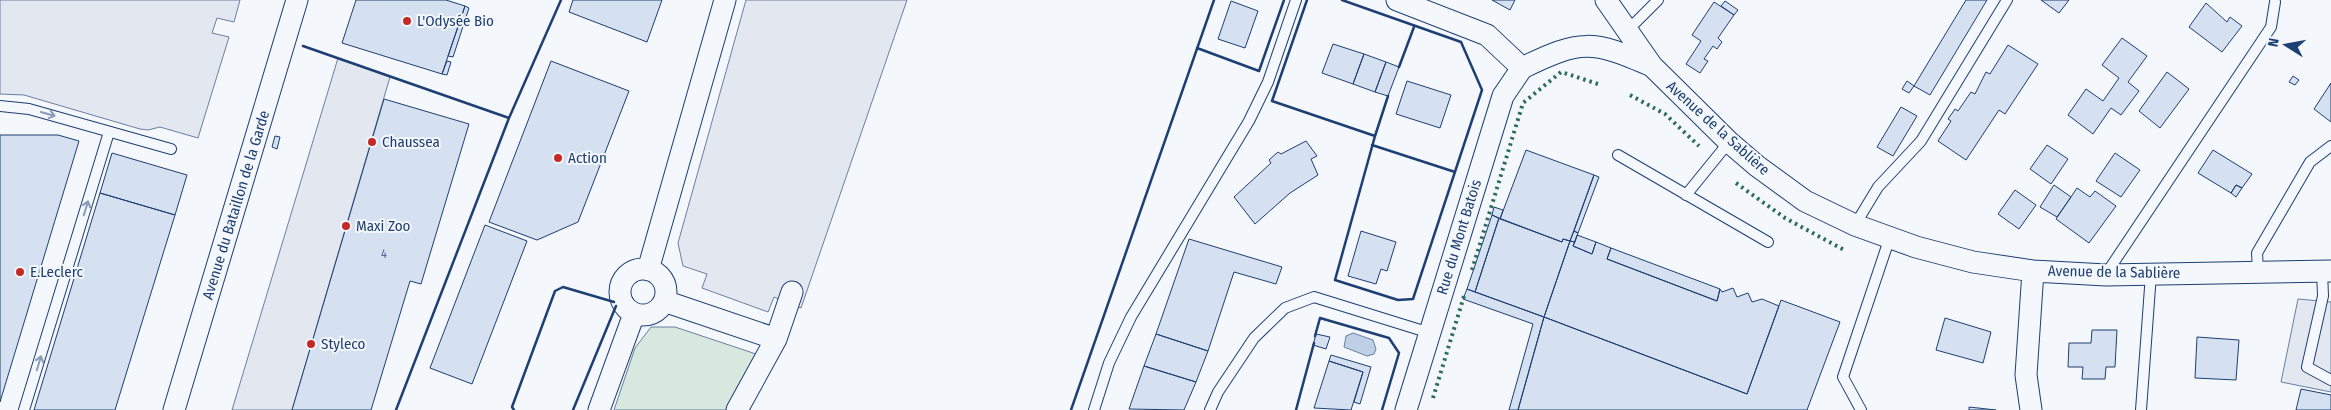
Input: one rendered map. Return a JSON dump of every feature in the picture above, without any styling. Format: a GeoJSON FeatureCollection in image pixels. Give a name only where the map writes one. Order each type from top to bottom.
{"type":"FeatureCollection","features":[{"type":"Feature","properties":{"kind":"street","name":"Avenue du Bataillon de la Garde"},"geometry":{"type":"LineString","coordinates":[[174,410],[297,0]]}},
{"type":"Feature","properties":{"kind":"street"},"geometry":{"type":"LineString","coordinates":[[648,270],[724,0]]}},
{"type":"Feature","properties":{"kind":"street"},"geometry":{"type":"LineString","coordinates":[[1397,0],[1487,35],[1522,68],[1559,50],[1594,45],[1621,53],[1652,66]]}},
{"type":"Feature","properties":{"kind":"street","name":"Avenue de la Sablière"},"geometry":{"type":"LineString","coordinates":[[1606,0],[1652,66],[1730,142],[1757,166],[1805,201],[1855,225],[1973,262],[2033,271],[2106,275],[2326,271]]}},
{"type":"Feature","properties":{"kind":"street","name":"Rue du Mont Batois"},"geometry":{"type":"LineString","coordinates":[[1406,410],[1503,96],[1522,68]]}},
{"type":"Feature","properties":{"kind":"street"},"geometry":{"type":"LineString","coordinates":[[648,270],[655,272],[665,284],[667,292],[664,302],[657,312],[650,315],[634,314],[628,310],[621,297],[623,282],[633,272],[648,270]]}},
{"type":"Feature","properties":{"kind":"street"},"geometry":{"type":"LineString","coordinates":[[2031,410],[2026,375],[2033,271]]}},
{"type":"Feature","properties":{"kind":"street"},"geometry":{"type":"LineString","coordinates":[[737,410],[776,339],[792,292]]}},
{"type":"Feature","properties":{"kind":"street"},"geometry":{"type":"LineString","coordinates":[[664,302],[776,339]]}},
{"type":"Feature","properties":{"kind":"street"},"geometry":{"type":"LineString","coordinates":[[598,410],[634,314]]}},
{"type":"Feature","properties":{"kind":"lane"},"geometry":{"type":"LineString","coordinates":[[1094,410],[1109,363],[1131,317],[1249,121],[1268,82],[1296,0]]}},
{"type":"Feature","properties":{"kind":"lane"},"geometry":{"type":"LineString","coordinates":[[1627,31],[1658,0]]}},
{"type":"Feature","properties":{"kind":"lane"},"geometry":{"type":"LineString","coordinates":[[1855,225],[1878,187],[1921,141],[2007,0]]}},
{"type":"Feature","properties":{"kind":"lane"},"geometry":{"type":"LineString","coordinates":[[2106,275],[2271,27],[2275,2]]}},
{"type":"Feature","properties":{"kind":"lane"},"geometry":{"type":"LineString","coordinates":[[0,106],[29,109],[171,149]]}},
{"type":"Feature","properties":{"kind":"lane"},"geometry":{"type":"LineString","coordinates":[[24,410],[108,132]]}},
{"type":"Feature","properties":{"kind":"lane"},"geometry":{"type":"LineString","coordinates":[[1686,195],[1730,142]]}},
{"type":"Feature","properties":{"kind":"lane"},"geometry":{"type":"LineString","coordinates":[[2258,272],[2257,253],[2310,162],[2331,146]]}},
{"type":"Feature","properties":{"kind":"lane"},"geometry":{"type":"LineString","coordinates":[[1618,155],[1768,242]]}},
{"type":"Feature","properties":{"kind":"lane"},"geometry":{"type":"LineString","coordinates":[[1861,410],[1843,378],[1890,237]]}},
{"type":"Feature","properties":{"kind":"lane"},"geometry":{"type":"LineString","coordinates":[[2326,271],[2323,296],[2307,367],[2331,380]]}},
{"type":"Feature","properties":{"kind":"lane"},"geometry":{"type":"LineString","coordinates":[[2141,410],[2152,274]]}},
{"type":"Feature","properties":{"kind":"lane"},"geometry":{"type":"LineString","coordinates":[[1210,410],[1218,392],[1254,338],[1285,308],[1314,297],[1430,333]]}},
{"type":"Feature","properties":{"kind":"shaded area"},"geometry":{"type":"Polygon","coordinates":[[[0,0],[240,0],[234,22],[217,18],[212,33],[229,37],[198,138],[160,127],[148,130],[140,129],[24,95],[0,94],[0,0]]]}},
{"type":"Feature","properties":{"kind":"shaded area"},"geometry":{"type":"Polygon","coordinates":[[[746,0],[907,0],[801,308],[774,297],[768,312],[702,288],[707,274],[683,266],[678,243],[746,0]]]}},
{"type":"Feature","properties":{"kind":"shaded area"},"geometry":{"type":"Polygon","coordinates":[[[338,58],[390,77],[292,410],[232,410],[338,58]]]}},
{"type":"Feature","properties":{"kind":"shaded area"},"geometry":{"type":"Polygon","coordinates":[[[2298,299],[2331,302],[2331,392],[2281,382],[2298,299]]]}},
{"type":"Feature","properties":{"kind":"shaded area"},"geometry":{"type":"Polygon","coordinates":[[[651,327],[675,327],[759,355],[726,410],[614,410],[635,348],[651,327]]]}},
{"type":"Feature","properties":{"kind":"water"},"geometry":{"type":"Polygon","coordinates":[[[1353,333],[1373,340],[1376,349],[1374,354],[1367,356],[1344,347],[1346,336],[1353,333]]]}},
{"type":"Feature","properties":{"kind":"building"},"geometry":{"type":"Polygon","coordinates":[[[356,0],[446,0],[465,6],[442,74],[342,43],[356,0]]]}},
{"type":"Feature","properties":{"kind":"building"},"geometry":{"type":"Polygon","coordinates":[[[573,0],[662,0],[647,42],[569,12],[573,0]]]}},
{"type":"Feature","properties":{"kind":"building"},"geometry":{"type":"Polygon","coordinates":[[[1492,0],[1515,0],[1510,10],[1492,0]]]}},
{"type":"Feature","properties":{"kind":"building"},"geometry":{"type":"Polygon","coordinates":[[[1966,0],[1987,0],[1930,95],[1914,86],[1966,0]]]}},
{"type":"Feature","properties":{"kind":"building"},"geometry":{"type":"Polygon","coordinates":[[[2041,0],[2069,0],[2059,13],[2041,0]]]}},
{"type":"Feature","properties":{"kind":"building"},"geometry":{"type":"Polygon","coordinates":[[[1231,1],[1258,11],[1245,48],[1218,39],[1231,1]]]}},
{"type":"Feature","properties":{"kind":"building"},"geometry":{"type":"Polygon","coordinates":[[[1725,1],[1738,10],[1734,15],[1721,6],[1725,1]]]}},
{"type":"Feature","properties":{"kind":"building"},"geometry":{"type":"Polygon","coordinates":[[[1714,2],[1734,15],[1718,38],[1722,42],[1717,49],[1713,46],[1704,59],[1708,61],[1700,73],[1686,64],[1701,41],[1692,35],[1714,2]]]}},
{"type":"Feature","properties":{"kind":"building"},"geometry":{"type":"Polygon","coordinates":[[[2206,3],[2227,22],[2230,17],[2242,26],[2222,52],[2189,27],[2206,3]]]}},
{"type":"Feature","properties":{"kind":"building"},"geometry":{"type":"Polygon","coordinates":[[[465,6],[469,8],[453,57],[448,56],[465,6]]]}},
{"type":"Feature","properties":{"kind":"building"},"geometry":{"type":"Polygon","coordinates":[[[2122,38],[2147,56],[2128,82],[2139,91],[2121,115],[2111,108],[2093,134],[2068,115],[2086,89],[2103,101],[2119,78],[2102,65],[2122,38]]]}},
{"type":"Feature","properties":{"kind":"building"},"geometry":{"type":"Polygon","coordinates":[[[1333,44],[1364,54],[1353,84],[1322,73],[1333,44]]]}},
{"type":"Feature","properties":{"kind":"building"},"geometry":{"type":"Polygon","coordinates":[[[2008,45],[2038,64],[2005,114],[1999,110],[1966,160],[1938,141],[1951,121],[1948,119],[1955,109],[1958,111],[1971,92],[1975,94],[1986,72],[1990,74],[2008,45]]]}},
{"type":"Feature","properties":{"kind":"building"},"geometry":{"type":"Polygon","coordinates":[[[1364,54],[1386,62],[1375,92],[1353,84],[1364,54]]]}},
{"type":"Feature","properties":{"kind":"building"},"geometry":{"type":"Polygon","coordinates":[[[447,61],[451,62],[447,75],[442,74],[447,61]]]}},
{"type":"Feature","properties":{"kind":"building"},"geometry":{"type":"Polygon","coordinates":[[[551,61],[629,91],[578,222],[537,240],[489,222],[551,61]]]}},
{"type":"Feature","properties":{"kind":"building"},"geometry":{"type":"Polygon","coordinates":[[[1386,62],[1399,67],[1388,96],[1375,92],[1386,62]]]}},
{"type":"Feature","properties":{"kind":"building"},"geometry":{"type":"Polygon","coordinates":[[[2167,72],[2189,89],[2160,128],[2139,111],[2167,72]]]}},
{"type":"Feature","properties":{"kind":"building"},"geometry":{"type":"Polygon","coordinates":[[[2293,76],[2299,80],[2295,85],[2289,82],[2293,76]]]}},
{"type":"Feature","properties":{"kind":"building"},"geometry":{"type":"Polygon","coordinates":[[[1407,81],[1451,95],[1440,128],[1396,114],[1407,81]]]}},
{"type":"Feature","properties":{"kind":"building"},"geometry":{"type":"Polygon","coordinates":[[[1907,81],[1914,86],[1909,93],[1902,89],[1907,81]]]}},
{"type":"Feature","properties":{"kind":"building"},"geometry":{"type":"Polygon","coordinates":[[[2331,83],[2331,122],[2314,109],[2331,83]]]}},
{"type":"Feature","properties":{"kind":"building"},"geometry":{"type":"Polygon","coordinates":[[[384,99],[469,124],[421,284],[410,281],[371,410],[292,410],[384,99]]]}},
{"type":"Feature","properties":{"kind":"building"},"geometry":{"type":"Polygon","coordinates":[[[1901,107],[1917,116],[1893,156],[1877,147],[1901,107]]]}},
{"type":"Feature","properties":{"kind":"building","name":"E.Leclerc"},"geometry":{"type":"Polygon","coordinates":[[[0,135],[58,135],[79,141],[0,402],[0,135]]]}},
{"type":"Feature","properties":{"kind":"building"},"geometry":{"type":"Polygon","coordinates":[[[275,136],[280,137],[277,149],[272,147],[275,136]]]}},
{"type":"Feature","properties":{"kind":"building"},"geometry":{"type":"Polygon","coordinates":[[[1306,141],[1317,156],[1311,159],[1318,175],[1290,193],[1255,224],[1234,197],[1271,163],[1269,160],[1278,152],[1281,154],[1306,141]]]}},
{"type":"Feature","properties":{"kind":"building"},"geometry":{"type":"Polygon","coordinates":[[[2047,145],[2068,159],[2051,184],[2030,169],[2047,145]]]}},
{"type":"Feature","properties":{"kind":"building"},"geometry":{"type":"Polygon","coordinates":[[[1526,150],[1594,175],[1570,241],[1563,239],[1562,242],[1500,219],[1526,150]]]}},
{"type":"Feature","properties":{"kind":"building"},"geometry":{"type":"Polygon","coordinates":[[[2213,150],[2252,174],[2242,188],[2236,185],[2231,193],[2198,173],[2213,150]]]}},
{"type":"Feature","properties":{"kind":"building"},"geometry":{"type":"Polygon","coordinates":[[[112,153],[187,175],[175,215],[100,193],[112,153]]]}},
{"type":"Feature","properties":{"kind":"building"},"geometry":{"type":"Polygon","coordinates":[[[2115,153],[2140,170],[2121,197],[2096,181],[2115,153]]]}},
{"type":"Feature","properties":{"kind":"building"},"geometry":{"type":"Polygon","coordinates":[[[1594,175],[1599,177],[1578,233],[1574,231],[1594,175]]]}},
{"type":"Feature","properties":{"kind":"building"},"geometry":{"type":"Polygon","coordinates":[[[2054,185],[2071,197],[2057,217],[2040,207],[2054,185]]]}},
{"type":"Feature","properties":{"kind":"building"},"geometry":{"type":"Polygon","coordinates":[[[2236,185],[2242,188],[2236,197],[2231,193],[2236,185]]]}},
{"type":"Feature","properties":{"kind":"building"},"geometry":{"type":"Polygon","coordinates":[[[2077,188],[2090,197],[2095,191],[2116,206],[2089,243],[2056,219],[2077,188]]]}},
{"type":"Feature","properties":{"kind":"building"},"geometry":{"type":"Polygon","coordinates":[[[2015,190],[2036,205],[2019,229],[1998,214],[2015,190]]]}},
{"type":"Feature","properties":{"kind":"building"},"geometry":{"type":"Polygon","coordinates":[[[100,193],[175,215],[115,410],[34,410],[100,193]]]}},
{"type":"Feature","properties":{"kind":"building"},"geometry":{"type":"Polygon","coordinates":[[[1494,207],[1503,210],[1500,219],[1492,215],[1494,207]]]}},
{"type":"Feature","properties":{"kind":"building"},"geometry":{"type":"Polygon","coordinates":[[[1492,215],[1499,218],[1475,292],[1467,289],[1492,215]]]}},
{"type":"Feature","properties":{"kind":"building"},"geometry":{"type":"Polygon","coordinates":[[[1499,218],[1562,242],[1563,239],[1570,241],[1544,317],[1475,292],[1499,218]]]}},
{"type":"Feature","properties":{"kind":"building"},"geometry":{"type":"Polygon","coordinates":[[[485,225],[527,241],[472,384],[430,368],[485,225]]]}},
{"type":"Feature","properties":{"kind":"building"},"geometry":{"type":"Polygon","coordinates":[[[1361,231],[1396,242],[1387,271],[1381,269],[1376,284],[1348,276],[1361,231]]]}},
{"type":"Feature","properties":{"kind":"building"},"geometry":{"type":"Polygon","coordinates":[[[1574,231],[1578,233],[1575,242],[1570,241],[1574,231]]]}},
{"type":"Feature","properties":{"kind":"building"},"geometry":{"type":"Polygon","coordinates":[[[1577,235],[1596,242],[1592,254],[1573,246],[1577,235]]]}},
{"type":"Feature","properties":{"kind":"building"},"geometry":{"type":"Polygon","coordinates":[[[1189,239],[1282,267],[1276,284],[1234,272],[1208,351],[1156,334],[1189,239]]]}},
{"type":"Feature","properties":{"kind":"building"},"geometry":{"type":"Polygon","coordinates":[[[1570,241],[1575,242],[1573,246],[1592,254],[1596,242],[1611,248],[1607,259],[1717,301],[1720,289],[1722,292],[1733,288],[1737,297],[1748,293],[1752,302],[1762,299],[1779,306],[1747,394],[1544,317],[1570,241]]]}},
{"type":"Feature","properties":{"kind":"building"},"geometry":{"type":"Polygon","coordinates":[[[1611,248],[1720,289],[1717,301],[1607,259],[1611,248]]]}},
{"type":"Feature","properties":{"kind":"building"},"geometry":{"type":"Polygon","coordinates":[[[1467,289],[1544,317],[1518,410],[1509,410],[1533,324],[1463,299],[1467,289]]]}},
{"type":"Feature","properties":{"kind":"building"},"geometry":{"type":"Polygon","coordinates":[[[1781,300],[1840,322],[1807,410],[1518,410],[1544,317],[1747,394],[1781,300]]]}},
{"type":"Feature","properties":{"kind":"building"},"geometry":{"type":"Polygon","coordinates":[[[1945,318],[1991,332],[1983,363],[1936,350],[1945,318]]]}},
{"type":"Feature","properties":{"kind":"building"},"geometry":{"type":"Polygon","coordinates":[[[2092,330],[2117,330],[2115,367],[2106,367],[2105,379],[2082,379],[2083,367],[2068,367],[2069,343],[2091,343],[2092,330]]]}},
{"type":"Feature","properties":{"kind":"building"},"geometry":{"type":"Polygon","coordinates":[[[1156,334],[1208,351],[1196,382],[1144,366],[1156,334]]]}},
{"type":"Feature","properties":{"kind":"building"},"geometry":{"type":"Polygon","coordinates":[[[1316,334],[1330,337],[1326,349],[1313,345],[1316,334]]]}},
{"type":"Feature","properties":{"kind":"building"},"geometry":{"type":"Polygon","coordinates":[[[2197,337],[2239,340],[2236,380],[2195,378],[2197,337]]]}},
{"type":"Feature","properties":{"kind":"building"},"geometry":{"type":"Polygon","coordinates":[[[1331,355],[1371,367],[1360,404],[1354,402],[1363,372],[1329,361],[1331,355]]]}},
{"type":"Feature","properties":{"kind":"building"},"geometry":{"type":"Polygon","coordinates":[[[1329,361],[1363,372],[1351,410],[1314,408],[1329,361]]]}},
{"type":"Feature","properties":{"kind":"building"},"geometry":{"type":"Polygon","coordinates":[[[1144,366],[1196,382],[1184,410],[1129,409],[1144,366]]]}},
{"type":"Feature","properties":{"kind":"building"},"geometry":{"type":"Polygon","coordinates":[[[2301,389],[2331,395],[2331,410],[2296,410],[2301,389]]]}},
{"type":"Feature","properties":{"kind":"building"},"geometry":{"type":"Polygon","coordinates":[[[1969,407],[1996,410],[1969,410],[1969,407]]]}},
{"type":"Feature","properties":{"kind":"hedge"},"geometry":{"type":"LineString","coordinates":[[1472,270],[1523,103],[1561,72],[1598,84]]}},
{"type":"Feature","properties":{"kind":"hedge"},"geometry":{"type":"LineString","coordinates":[[1630,95],[1665,114],[1699,146]]}},
{"type":"Feature","properties":{"kind":"hedge"},"geometry":{"type":"LineString","coordinates":[[1736,183],[1785,218],[1846,251]]}},
{"type":"Feature","properties":{"kind":"hedge"},"geometry":{"type":"LineString","coordinates":[[1433,398],[1464,296]]}},
{"type":"Feature","properties":{"kind":"wall"},"geometry":{"type":"LineString","coordinates":[[303,46],[509,118],[561,0]]}},
{"type":"Feature","properties":{"kind":"wall"},"geometry":{"type":"LineString","coordinates":[[1071,410],[1214,0]]}},
{"type":"Feature","properties":{"kind":"wall"},"geometry":{"type":"LineString","coordinates":[[1197,48],[1259,71],[1284,0]]}},
{"type":"Feature","properties":{"kind":"wall"},"geometry":{"type":"LineString","coordinates":[[1307,0],[1272,101],[1375,136],[1335,280],[1398,300],[1413,299],[1482,90],[1461,42],[1342,0]]}},
{"type":"Feature","properties":{"kind":"wall"},"geometry":{"type":"LineString","coordinates":[[1399,67],[1414,27]]}},
{"type":"Feature","properties":{"kind":"wall"},"geometry":{"type":"LineString","coordinates":[[1375,136],[1388,96]]}},
{"type":"Feature","properties":{"kind":"wall"},"geometry":{"type":"LineString","coordinates":[[396,410],[509,118]]}},
{"type":"Feature","properties":{"kind":"wall"},"geometry":{"type":"LineString","coordinates":[[1372,145],[1455,172]]}},
{"type":"Feature","properties":{"kind":"wall"},"geometry":{"type":"LineString","coordinates":[[514,410],[512,407],[555,291],[563,287],[614,302]]}},
{"type":"Feature","properties":{"kind":"wall"},"geometry":{"type":"LineString","coordinates":[[573,410],[616,306]]}},
{"type":"Feature","properties":{"kind":"wall"},"geometry":{"type":"LineString","coordinates":[[1315,336],[1320,318],[1389,338],[1399,353],[1382,410]]}},
{"type":"Feature","properties":{"kind":"wall"},"geometry":{"type":"LineString","coordinates":[[1296,410],[1314,343]]}},
{"type":"Feature","properties":{"kind":"place","name":"L'Odysée Bio"},"geometry":{"type":"Point","coordinates":[407,21]}},
{"type":"Feature","properties":{"kind":"place","name":"Chaussea"},"geometry":{"type":"Point","coordinates":[372,142]}},
{"type":"Feature","properties":{"kind":"place","name":"Action"},"geometry":{"type":"Point","coordinates":[558,158]}},
{"type":"Feature","properties":{"kind":"place","name":"Maxi Zoo"},"geometry":{"type":"Point","coordinates":[346,226]}},
{"type":"Feature","properties":{"kind":"place","name":"E.Leclerc"},"geometry":{"type":"Point","coordinates":[20,272]}},
{"type":"Feature","properties":{"kind":"place","name":"Styleco"},"geometry":{"type":"Point","coordinates":[311,344]}}]}
